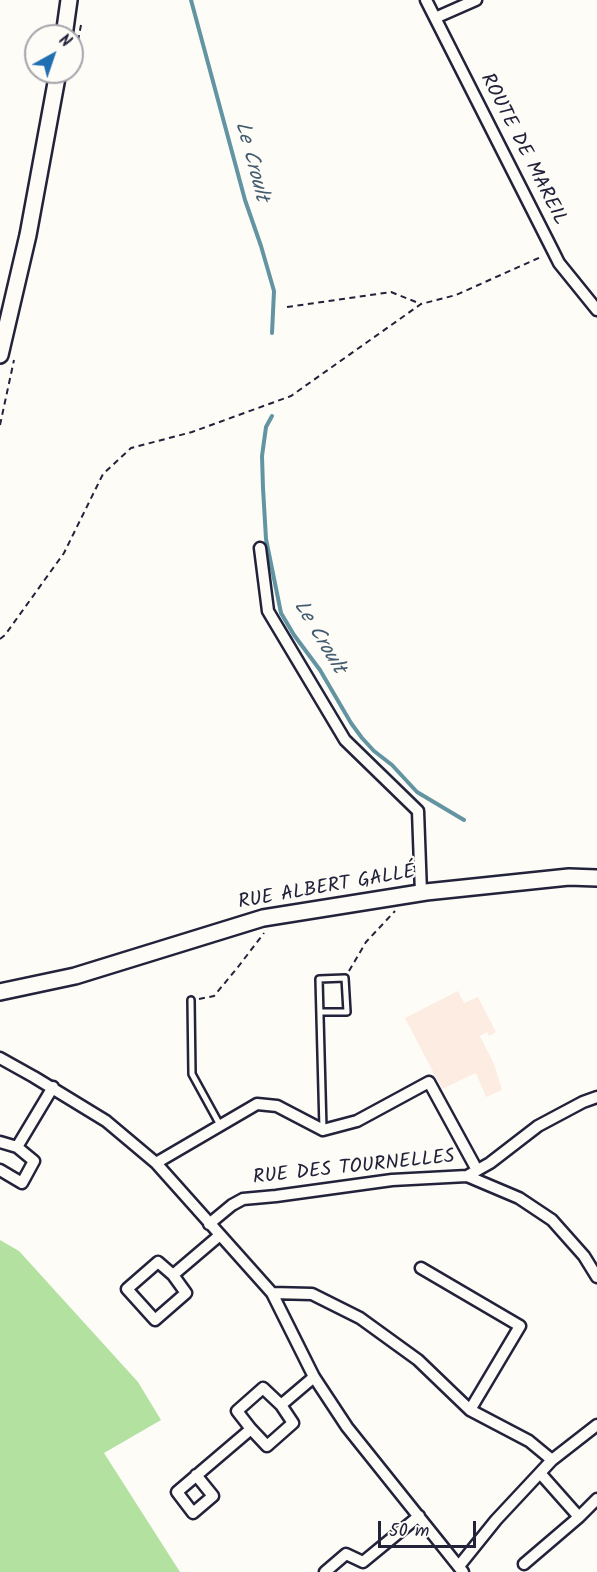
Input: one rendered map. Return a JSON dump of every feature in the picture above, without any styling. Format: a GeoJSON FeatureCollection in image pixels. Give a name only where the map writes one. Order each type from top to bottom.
{"type":"FeatureCollection","features":[{"type":"Feature","properties":{"kind":"street"},"geometry":{"type":"LineString","coordinates":[[66,24],[69,0]]}},
{"type":"Feature","properties":{"kind":"street","name":"ROUTE DE MAREIL"},"geometry":{"type":"LineString","coordinates":[[426,0],[559,263],[597,310]]}},
{"type":"Feature","properties":{"kind":"street"},"geometry":{"type":"LineString","coordinates":[[435,18],[476,0]]}},
{"type":"Feature","properties":{"kind":"street"},"geometry":{"type":"LineString","coordinates":[[0,355],[28,235],[56,84]]}},
{"type":"Feature","properties":{"kind":"street"},"geometry":{"type":"LineString","coordinates":[[260,548],[268,611],[345,740],[418,811],[416,894]]}},
{"type":"Feature","properties":{"kind":"street","name":"RUE ALBERT GALLÉ"},"geometry":{"type":"LineString","coordinates":[[0,992],[75,976],[263,918],[416,894],[569,877],[597,878]]}},
{"type":"Feature","properties":{"kind":"street"},"geometry":{"type":"LineString","coordinates":[[0,1058],[53,1087],[106,1121],[156,1163],[272,1293],[314,1377],[347,1427],[461,1569],[496,1520],[552,1460],[597,1425]]}},
{"type":"Feature","properties":{"kind":"street"},"geometry":{"type":"LineString","coordinates":[[156,1163],[257,1104],[277,1106],[322,1130],[357,1121],[429,1082],[472,1173],[519,1198],[552,1220],[584,1256],[597,1277]]}},
{"type":"Feature","properties":{"kind":"street"},"geometry":{"type":"LineString","coordinates":[[17,1147],[53,1087]]}},
{"type":"Feature","properties":{"kind":"street","name":"RUE DES TOURNELLES"},"geometry":{"type":"LineString","coordinates":[[209,1224],[243,1199],[392,1180],[472,1173],[490,1163],[538,1126],[597,1097]]}},
{"type":"Feature","properties":{"kind":"street"},"geometry":{"type":"LineString","coordinates":[[0,1142],[17,1147],[34,1161],[22,1183],[0,1170]]}},
{"type":"Feature","properties":{"kind":"street"},"geometry":{"type":"LineString","coordinates":[[173,1275],[220,1235]]}},
{"type":"Feature","properties":{"kind":"street"},"geometry":{"type":"LineString","coordinates":[[158,1262],[173,1275],[186,1293],[155,1320],[127,1289],[158,1262]]}},
{"type":"Feature","properties":{"kind":"street"},"geometry":{"type":"LineString","coordinates":[[421,1268],[520,1326],[470,1410]]}},
{"type":"Feature","properties":{"kind":"street"},"geometry":{"type":"LineString","coordinates":[[272,1293],[312,1294],[360,1318],[418,1360],[470,1410],[529,1441],[552,1460]]}},
{"type":"Feature","properties":{"kind":"street"},"geometry":{"type":"LineString","coordinates":[[281,1405],[314,1377]]}},
{"type":"Feature","properties":{"kind":"street"},"geometry":{"type":"LineString","coordinates":[[263,1388],[281,1405],[293,1423],[267,1446],[237,1411],[263,1388]]}},
{"type":"Feature","properties":{"kind":"street"},"geometry":{"type":"LineString","coordinates":[[196,1475],[251,1429]]}},
{"type":"Feature","properties":{"kind":"street"},"geometry":{"type":"LineString","coordinates":[[540,1473],[579,1517]]}},
{"type":"Feature","properties":{"kind":"street"},"geometry":{"type":"LineString","coordinates":[[524,1564],[597,1499]]}},
{"type":"Feature","properties":{"kind":"street"},"geometry":{"type":"LineString","coordinates":[[325,1572],[346,1554],[363,1563],[419,1516]]}},
{"type":"Feature","properties":{"kind":"lane"},"geometry":{"type":"LineString","coordinates":[[320,1012],[347,1012],[345,978],[319,979],[322,1130]]}},
{"type":"Feature","properties":{"kind":"lane"},"geometry":{"type":"LineString","coordinates":[[191,1000],[192,1074],[220,1125]]}},
{"type":"Feature","properties":{"kind":"path"},"geometry":{"type":"LineString","coordinates":[[0,639],[64,553],[103,474],[131,447],[192,432],[291,396],[421,304],[456,295],[553,251]]}},
{"type":"Feature","properties":{"kind":"path"},"geometry":{"type":"LineString","coordinates":[[287,307],[391,292],[421,304]]}},
{"type":"Feature","properties":{"kind":"path"},"geometry":{"type":"LineString","coordinates":[[345,978],[366,942],[416,894]]}},
{"type":"Feature","properties":{"kind":"path"},"geometry":{"type":"LineString","coordinates":[[191,1000],[214,996],[277,916]]}},
{"type":"Feature","properties":{"kind":"shaded area"},"geometry":{"type":"Polygon","coordinates":[[[458,991],[464,1003],[478,997],[496,1032],[489,1036],[487,1032],[480,1036],[494,1064],[502,1090],[486,1097],[476,1073],[442,1089],[405,1018],[458,991]]]}},
{"type":"Feature","properties":{"kind":"green space"},"geometry":{"type":"Polygon","coordinates":[[[0,1240],[19,1251],[138,1382],[161,1420],[104,1453],[180,1572],[0,1572],[0,1240]]]}},
{"type":"Feature","properties":{"kind":"waterway","name":"Le Croult"},"geometry":{"type":"LineString","coordinates":[[191,0],[245,200],[274,291],[272,333]]}},
{"type":"Feature","properties":{"kind":"waterway","name":"Le Croult"},"geometry":{"type":"LineString","coordinates":[[272,416],[266,427],[262,456],[263,488],[266,539],[281,613],[362,738],[417,792],[464,820]]}}]}
